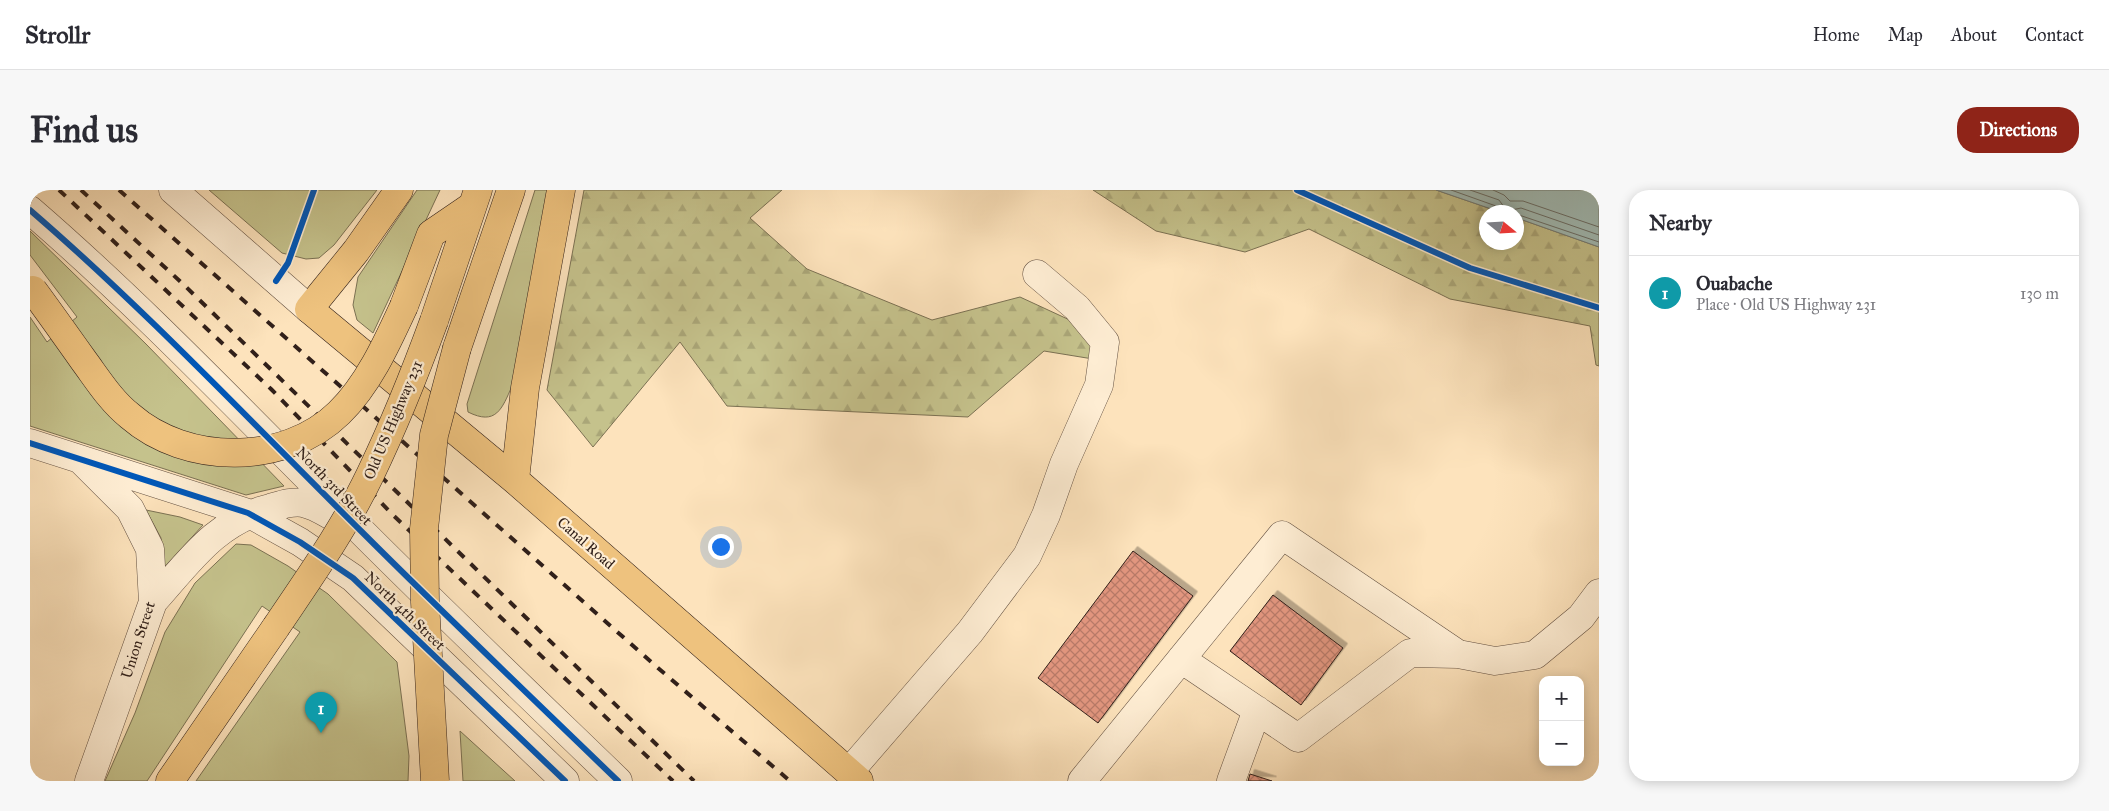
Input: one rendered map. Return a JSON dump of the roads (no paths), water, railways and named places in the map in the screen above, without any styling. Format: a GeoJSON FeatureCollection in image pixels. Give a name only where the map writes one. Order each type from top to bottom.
{"type":"FeatureCollection","features":[{"type":"Feature","properties":{"kind":"main road"},"geometry":{"type":"LineString","coordinates":[[309,309],[356,251],[399,190]]}},
{"type":"Feature","properties":{"kind":"main road"},"geometry":{"type":"LineString","coordinates":[[436,781],[425,602],[424,529],[434,435],[457,348],[512,190]]}},
{"type":"Feature","properties":{"kind":"main road"},"geometry":{"type":"LineString","coordinates":[[515,480],[525,388],[561,190]]}},
{"type":"Feature","properties":{"kind":"main road"},"geometry":{"type":"LineString","coordinates":[[31,288],[106,392],[130,416],[157,434],[186,447],[218,453],[245,454],[283,444],[320,429],[340,413],[364,383],[404,306],[431,234],[475,198]]}},
{"type":"Feature","properties":{"kind":"main road","name":"Old US Highway 231"},"geometry":{"type":"LineString","coordinates":[[170,781],[276,627],[338,532],[369,477],[398,413],[434,321],[475,198]]}},
{"type":"Feature","properties":{"kind":"main road","name":"Canal Road"},"geometry":{"type":"LineString","coordinates":[[309,309],[515,480],[854,776]]}},
{"type":"Feature","properties":{"kind":"street"},"geometry":{"type":"LineString","coordinates":[[173,190],[309,309]]}},
{"type":"Feature","properties":{"kind":"street","name":"North 3rd Street"},"geometry":{"type":"LineString","coordinates":[[30,210],[74,248],[250,417],[360,531],[618,781]]}},
{"type":"Feature","properties":{"kind":"street"},"geometry":{"type":"LineString","coordinates":[[854,776],[970,632],[1027,556],[1046,515],[1064,464],[1099,386],[1105,342],[1077,308],[1037,274]]}},
{"type":"Feature","properties":{"kind":"street","name":"North 4th Street"},"geometry":{"type":"LineString","coordinates":[[30,443],[248,513],[300,542],[353,578],[564,781]]}},
{"type":"Feature","properties":{"kind":"street","name":"Union Street"},"geometry":{"type":"LineString","coordinates":[[79,458],[130,509],[150,549],[154,602],[89,781]]}},
{"type":"Feature","properties":{"kind":"street"},"geometry":{"type":"LineString","coordinates":[[154,602],[196,553],[221,530],[248,513],[292,502],[305,503],[360,531]]}},
{"type":"Feature","properties":{"kind":"street"},"geometry":{"type":"LineString","coordinates":[[1082,781],[1282,535],[1414,640],[1458,654],[1495,661],[1535,655],[1581,617],[1599,593]]}},
{"type":"Feature","properties":{"kind":"street"},"geometry":{"type":"LineString","coordinates":[[1181,660],[1298,738],[1414,640]]}},
{"type":"Feature","properties":{"kind":"street"},"geometry":{"type":"LineString","coordinates":[[1230,781],[1257,710]]}},
{"type":"Feature","properties":{"kind":"water"},"geometry":{"type":"Polygon","coordinates":[[[1436,190],[1599,190],[1599,247],[1524,220],[1524,205],[1480,205],[1436,190]]]}},
{"type":"Feature","properties":{"kind":"railway"},"geometry":{"type":"LineString","coordinates":[[59,190],[271,389],[394,516],[673,781]]}},
{"type":"Feature","properties":{"kind":"railway"},"geometry":{"type":"LineString","coordinates":[[81,190],[183,284],[694,781]]}},
{"type":"Feature","properties":{"kind":"railway"},"geometry":{"type":"LineString","coordinates":[[119,190],[658,668],[790,781]]}},
{"type":"Feature","properties":{"kind":"place","name":"Ouabache"},"geometry":{"type":"Point","coordinates":[321,733]}}]}
